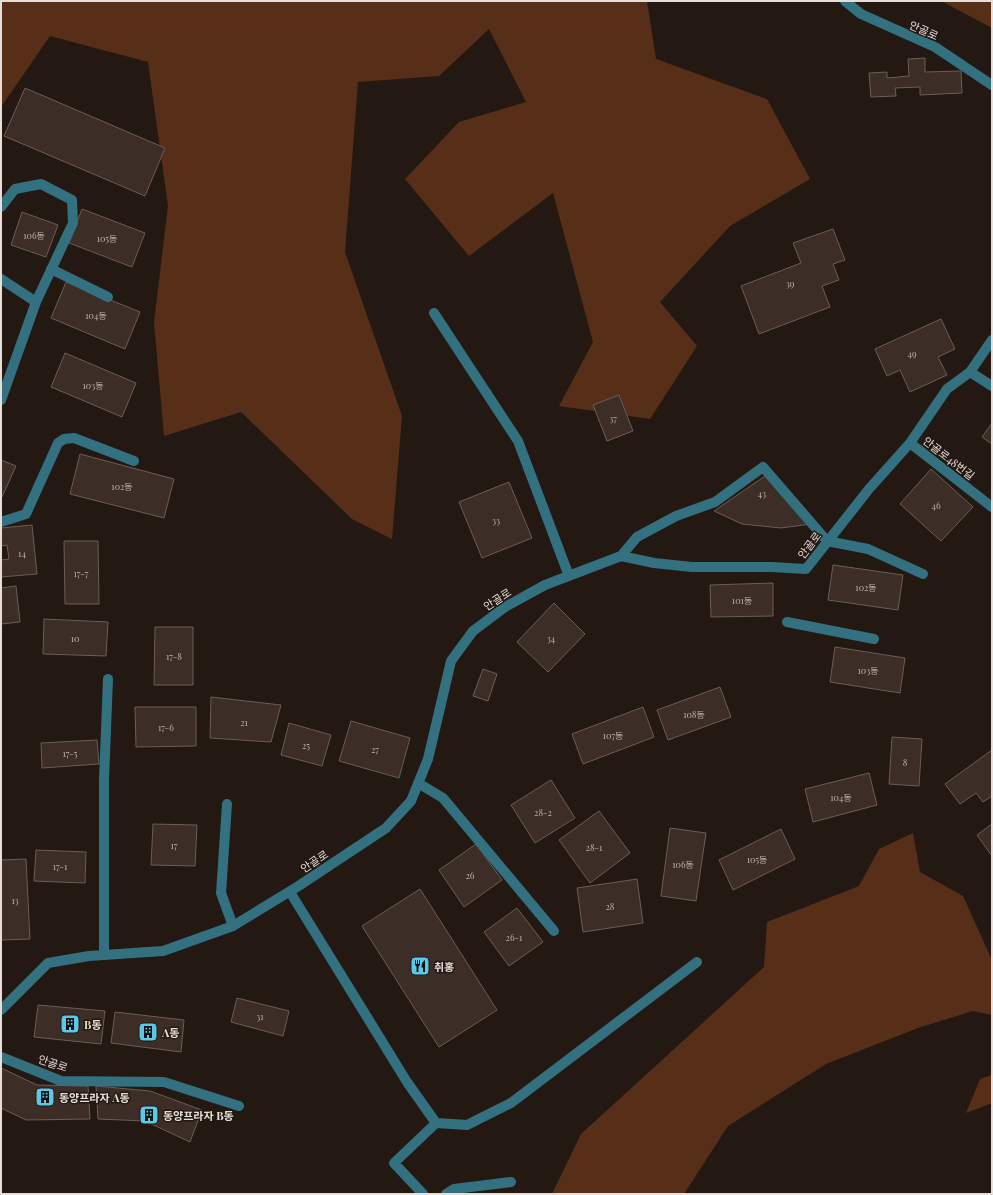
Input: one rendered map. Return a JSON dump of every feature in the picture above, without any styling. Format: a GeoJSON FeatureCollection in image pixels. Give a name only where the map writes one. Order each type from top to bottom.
{"type":"FeatureCollection","features":[{"type":"Feature","properties":{"kind":"street","name":"안골로"},"geometry":{"type":"LineString","coordinates":[[845,1],[861,14],[935,47],[992,85]]}},
{"type":"Feature","properties":{"kind":"street"},"geometry":{"type":"LineString","coordinates":[[1,206],[15,189],[40,184],[72,200],[73,223],[36,302],[1,400]]}},
{"type":"Feature","properties":{"kind":"street"},"geometry":{"type":"LineString","coordinates":[[51,269],[108,297]]}},
{"type":"Feature","properties":{"kind":"street"},"geometry":{"type":"LineString","coordinates":[[1,279],[36,302]]}},
{"type":"Feature","properties":{"kind":"street"},"geometry":{"type":"LineString","coordinates":[[434,313],[518,441],[569,576]]}},
{"type":"Feature","properties":{"kind":"street","name":"안골로"},"geometry":{"type":"LineString","coordinates":[[1,1010],[48,963],[104,955],[163,951],[233,926],[290,892],[386,828],[411,801],[428,759],[451,661],[473,631],[505,607],[545,585],[621,556],[654,563],[692,566],[772,566],[806,569],[869,489],[910,442],[947,389],[970,372],[992,340]]}},
{"type":"Feature","properties":{"kind":"street"},"geometry":{"type":"LineString","coordinates":[[970,372],[992,386]]}},
{"type":"Feature","properties":{"kind":"street"},"geometry":{"type":"LineString","coordinates":[[1,522],[26,514],[58,443],[64,439],[74,438],[134,461]]}},
{"type":"Feature","properties":{"kind":"street","name":"안골로48번길"},"geometry":{"type":"LineString","coordinates":[[910,442],[992,506]]}},
{"type":"Feature","properties":{"kind":"street"},"geometry":{"type":"LineString","coordinates":[[621,556],[637,537],[676,516],[715,502],[762,467],[827,541],[868,549],[923,574]]}},
{"type":"Feature","properties":{"kind":"street"},"geometry":{"type":"LineString","coordinates":[[787,622],[874,639]]}},
{"type":"Feature","properties":{"kind":"street"},"geometry":{"type":"LineString","coordinates":[[104,955],[104,780],[108,679]]}},
{"type":"Feature","properties":{"kind":"street"},"geometry":{"type":"LineString","coordinates":[[418,783],[443,798],[554,931]]}},
{"type":"Feature","properties":{"kind":"street"},"geometry":{"type":"LineString","coordinates":[[227,804],[221,893],[233,926]]}},
{"type":"Feature","properties":{"kind":"street"},"geometry":{"type":"LineString","coordinates":[[290,892],[407,1082],[436,1123]]}},
{"type":"Feature","properties":{"kind":"street"},"geometry":{"type":"LineString","coordinates":[[423,1194],[394,1163],[436,1123],[467,1125],[511,1103],[697,962]]}},
{"type":"Feature","properties":{"kind":"street","name":"안골로"},"geometry":{"type":"LineString","coordinates":[[1,1057],[61,1080],[164,1082],[239,1106]]}},
{"type":"Feature","properties":{"kind":"street"},"geometry":{"type":"LineString","coordinates":[[446,1194],[454,1189],[511,1182]]}},
{"type":"Feature","properties":{"kind":"shaded area"},"geometry":{"type":"Polygon","coordinates":[[[1,1],[647,1],[656,59],[767,99],[810,179],[730,226],[660,302],[697,346],[650,419],[559,406],[593,342],[553,193],[469,256],[405,179],[459,122],[526,102],[489,29],[439,76],[358,82],[345,252],[402,416],[392,539],[352,519],[241,412],[164,436],[154,322],[168,206],[148,62],[50,36],[1,107],[1,1]]]}},
{"type":"Feature","properties":{"kind":"shaded area"},"geometry":{"type":"Polygon","coordinates":[[[941,1],[992,1],[992,28],[941,1]]]}},
{"type":"Feature","properties":{"kind":"shaded area"},"geometry":{"type":"Polygon","coordinates":[[[913,833],[920,872],[963,896],[992,960],[992,1015],[973,1011],[918,1028],[826,1064],[728,1126],[684,1194],[552,1194],[581,1134],[764,967],[767,922],[859,886],[879,849],[913,833]]]}},
{"type":"Feature","properties":{"kind":"shaded area"},"geometry":{"type":"Polygon","coordinates":[[[992,1075],[992,1103],[966,1113],[980,1079],[992,1075]]]}},
{"type":"Feature","properties":{"kind":"building"},"geometry":{"type":"Polygon","coordinates":[[[925,58],[925,72],[961,71],[962,93],[920,95],[920,87],[895,88],[896,96],[871,97],[869,73],[887,72],[887,78],[909,76],[908,59],[925,58]]]}},
{"type":"Feature","properties":{"kind":"building"},"geometry":{"type":"Polygon","coordinates":[[[25,88],[165,148],[145,196],[4,136],[25,88]]]}},
{"type":"Feature","properties":{"kind":"building"},"geometry":{"type":"Polygon","coordinates":[[[82,209],[145,233],[132,267],[69,243],[82,209]]]}},
{"type":"Feature","properties":{"kind":"building"},"geometry":{"type":"Polygon","coordinates":[[[22,212],[58,225],[46,257],[11,245],[22,212]]]}},
{"type":"Feature","properties":{"kind":"building"},"geometry":{"type":"Polygon","coordinates":[[[833,229],[845,260],[833,264],[839,280],[822,286],[830,307],[759,334],[741,286],[801,263],[793,243],[833,229]]]}},
{"type":"Feature","properties":{"kind":"building"},"geometry":{"type":"Polygon","coordinates":[[[66,282],[140,312],[125,349],[51,318],[66,282]]]}},
{"type":"Feature","properties":{"kind":"building"},"geometry":{"type":"Polygon","coordinates":[[[941,319],[955,349],[938,357],[947,375],[910,392],[900,370],[887,376],[875,349],[941,319]]]}},
{"type":"Feature","properties":{"kind":"building"},"geometry":{"type":"Polygon","coordinates":[[[65,353],[136,383],[122,417],[51,387],[65,353]]]}},
{"type":"Feature","properties":{"kind":"building"},"geometry":{"type":"Polygon","coordinates":[[[619,395],[633,431],[607,441],[593,405],[619,395]]]}},
{"type":"Feature","properties":{"kind":"building"},"geometry":{"type":"Polygon","coordinates":[[[992,423],[992,444],[982,437],[992,423]]]}},
{"type":"Feature","properties":{"kind":"building"},"geometry":{"type":"Polygon","coordinates":[[[80,454],[174,479],[164,518],[70,494],[80,454]]]}},
{"type":"Feature","properties":{"kind":"building"},"geometry":{"type":"Polygon","coordinates":[[[1,460],[16,466],[2,497],[1,497],[1,460]]]}},
{"type":"Feature","properties":{"kind":"building"},"geometry":{"type":"Polygon","coordinates":[[[931,469],[973,507],[941,541],[900,504],[931,469]]]}},
{"type":"Feature","properties":{"kind":"building"},"geometry":{"type":"Polygon","coordinates":[[[768,474],[811,524],[781,528],[742,524],[714,511],[768,474]]]}},
{"type":"Feature","properties":{"kind":"building"},"geometry":{"type":"Polygon","coordinates":[[[509,482],[532,538],[482,558],[459,502],[509,482]]]}},
{"type":"Feature","properties":{"kind":"building"},"geometry":{"type":"Polygon","coordinates":[[[32,525],[37,574],[1,577],[1,560],[9,559],[7,545],[1,546],[1,528],[32,525]]]}},
{"type":"Feature","properties":{"kind":"building"},"geometry":{"type":"Polygon","coordinates":[[[64,541],[98,541],[99,604],[65,604],[64,541]]]}},
{"type":"Feature","properties":{"kind":"building"},"geometry":{"type":"Polygon","coordinates":[[[833,565],[903,575],[898,610],[828,600],[833,565]]]}},
{"type":"Feature","properties":{"kind":"building"},"geometry":{"type":"Polygon","coordinates":[[[773,583],[773,616],[711,617],[710,585],[773,583]]]}},
{"type":"Feature","properties":{"kind":"building"},"geometry":{"type":"Polygon","coordinates":[[[16,586],[20,622],[1,624],[1,588],[16,586]]]}},
{"type":"Feature","properties":{"kind":"building"},"geometry":{"type":"Polygon","coordinates":[[[554,603],[585,634],[548,672],[517,642],[554,603]]]}},
{"type":"Feature","properties":{"kind":"building"},"geometry":{"type":"Polygon","coordinates":[[[44,619],[108,622],[106,656],[43,654],[44,619]]]}},
{"type":"Feature","properties":{"kind":"building"},"geometry":{"type":"Polygon","coordinates":[[[155,627],[193,627],[193,685],[154,685],[155,627]]]}},
{"type":"Feature","properties":{"kind":"building"},"geometry":{"type":"Polygon","coordinates":[[[835,647],[905,658],[900,693],[830,682],[835,647]]]}},
{"type":"Feature","properties":{"kind":"building"},"geometry":{"type":"Polygon","coordinates":[[[483,669],[497,674],[488,701],[473,696],[483,669]]]}},
{"type":"Feature","properties":{"kind":"building"},"geometry":{"type":"Polygon","coordinates":[[[720,687],[731,717],[668,740],[657,710],[720,687]]]}},
{"type":"Feature","properties":{"kind":"building"},"geometry":{"type":"Polygon","coordinates":[[[211,697],[281,705],[271,742],[210,738],[211,697]]]}},
{"type":"Feature","properties":{"kind":"building"},"geometry":{"type":"Polygon","coordinates":[[[135,707],[196,707],[196,746],[136,747],[135,707]]]}},
{"type":"Feature","properties":{"kind":"building"},"geometry":{"type":"Polygon","coordinates":[[[643,707],[654,737],[583,764],[572,734],[643,707]]]}},
{"type":"Feature","properties":{"kind":"building"},"geometry":{"type":"Polygon","coordinates":[[[351,721],[410,738],[399,778],[339,761],[351,721]]]}},
{"type":"Feature","properties":{"kind":"building"},"geometry":{"type":"Polygon","coordinates":[[[289,723],[331,735],[322,766],[281,755],[289,723]]]}},
{"type":"Feature","properties":{"kind":"building"},"geometry":{"type":"Polygon","coordinates":[[[892,737],[922,739],[919,786],[889,784],[892,737]]]}},
{"type":"Feature","properties":{"kind":"building"},"geometry":{"type":"Polygon","coordinates":[[[97,740],[99,764],[42,768],[41,743],[97,740]]]}},
{"type":"Feature","properties":{"kind":"building"},"geometry":{"type":"Polygon","coordinates":[[[992,750],[992,796],[983,802],[976,793],[960,804],[945,784],[992,750]]]}},
{"type":"Feature","properties":{"kind":"building"},"geometry":{"type":"Polygon","coordinates":[[[869,773],[877,805],[813,822],[805,789],[869,773]]]}},
{"type":"Feature","properties":{"kind":"building"},"geometry":{"type":"Polygon","coordinates":[[[551,780],[575,818],[535,843],[511,805],[551,780]]]}},
{"type":"Feature","properties":{"kind":"building"},"geometry":{"type":"Polygon","coordinates":[[[599,811],[630,853],[590,883],[559,840],[599,811]]]}},
{"type":"Feature","properties":{"kind":"building"},"geometry":{"type":"Polygon","coordinates":[[[153,824],[197,825],[195,866],[151,865],[153,824]]]}},
{"type":"Feature","properties":{"kind":"building"},"geometry":{"type":"Polygon","coordinates":[[[992,824],[992,856],[977,835],[992,824]]]}},
{"type":"Feature","properties":{"kind":"building"},"geometry":{"type":"Polygon","coordinates":[[[670,828],[706,833],[696,901],[661,896],[670,828]]]}},
{"type":"Feature","properties":{"kind":"building"},"geometry":{"type":"Polygon","coordinates":[[[781,829],[795,859],[733,890],[719,860],[781,829]]]}},
{"type":"Feature","properties":{"kind":"building"},"geometry":{"type":"Polygon","coordinates":[[[476,844],[502,880],[464,907],[439,870],[476,844]]]}},
{"type":"Feature","properties":{"kind":"building"},"geometry":{"type":"Polygon","coordinates":[[[36,850],[86,852],[85,883],[34,881],[36,850]]]}},
{"type":"Feature","properties":{"kind":"building"},"geometry":{"type":"Polygon","coordinates":[[[26,859],[30,939],[1,940],[1,860],[26,859]]]}},
{"type":"Feature","properties":{"kind":"building"},"geometry":{"type":"Polygon","coordinates":[[[637,879],[643,923],[583,932],[577,888],[637,879]]]}},
{"type":"Feature","properties":{"kind":"building"},"geometry":{"type":"Polygon","coordinates":[[[420,889],[497,1010],[439,1047],[362,926],[420,889]]]}},
{"type":"Feature","properties":{"kind":"building"},"geometry":{"type":"Polygon","coordinates":[[[517,908],[543,942],[509,966],[484,932],[517,908]]]}},
{"type":"Feature","properties":{"kind":"building"},"geometry":{"type":"Polygon","coordinates":[[[237,998],[289,1011],[283,1036],[231,1022],[237,998]]]}},
{"type":"Feature","properties":{"kind":"building","name":"B동"},"geometry":{"type":"Polygon","coordinates":[[[38,1005],[105,1011],[101,1044],[34,1037],[38,1005]]]}},
{"type":"Feature","properties":{"kind":"building","name":"A동"},"geometry":{"type":"Polygon","coordinates":[[[115,1012],[184,1020],[181,1052],[111,1043],[115,1012]]]}},
{"type":"Feature","properties":{"kind":"building","name":"동양프라자 A동"},"geometry":{"type":"Polygon","coordinates":[[[1,1068],[37,1085],[88,1086],[90,1119],[26,1120],[1,1108],[1,1068]]]}},
{"type":"Feature","properties":{"kind":"building","name":"동양프라자 B동"},"geometry":{"type":"Polygon","coordinates":[[[96,1086],[150,1091],[202,1110],[190,1142],[145,1121],[98,1119],[96,1086]]]}},
{"type":"Feature","properties":{"kind":"place","name":"취홍"},"geometry":{"type":"Point","coordinates":[420,966]}},
{"type":"Feature","properties":{"kind":"place","name":"B동"},"geometry":{"type":"Point","coordinates":[70,1024]}},
{"type":"Feature","properties":{"kind":"place","name":"A동"},"geometry":{"type":"Point","coordinates":[148,1032]}},
{"type":"Feature","properties":{"kind":"place","name":"동양프라자 A동"},"geometry":{"type":"Point","coordinates":[45,1097]}},
{"type":"Feature","properties":{"kind":"place","name":"동양프라자 B동"},"geometry":{"type":"Point","coordinates":[149,1115]}}]}
